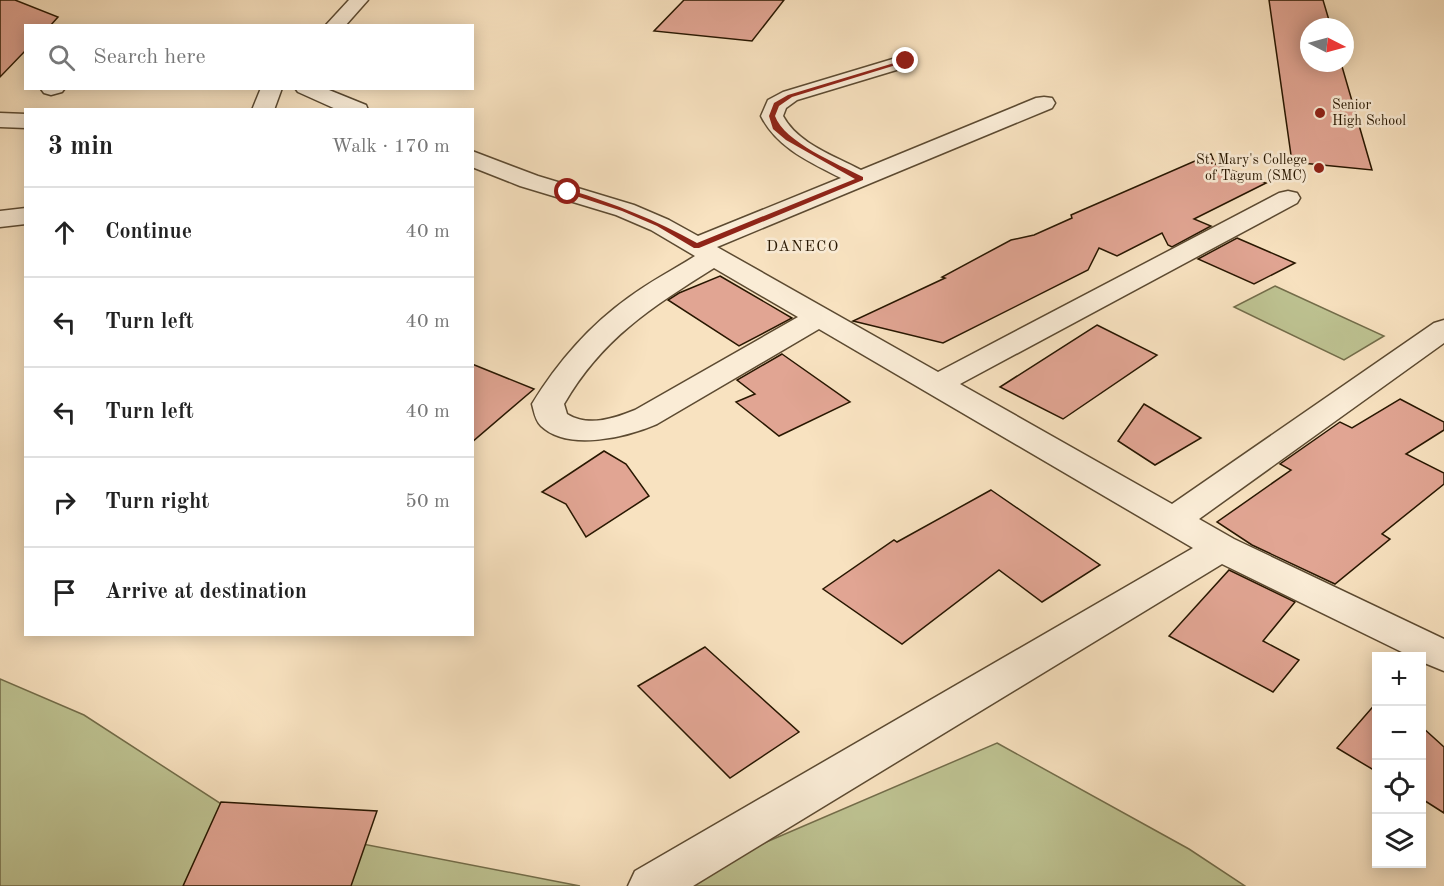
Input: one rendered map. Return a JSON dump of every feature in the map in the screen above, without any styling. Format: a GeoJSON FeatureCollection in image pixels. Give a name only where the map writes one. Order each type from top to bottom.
{"type":"FeatureCollection","features":[{"type":"Feature","properties":{"kind":"street"},"geometry":{"type":"LineString","coordinates":[[336,24],[359,0]]}},
{"type":"Feature","properties":{"kind":"street"},"geometry":{"type":"LineString","coordinates":[[860,179],[789,139],[776,128],[772,116],[776,105],[790,96],[906,61]]}},
{"type":"Feature","properties":{"kind":"street"},"geometry":{"type":"LineString","coordinates":[[264,108],[271,90]]}},
{"type":"Feature","properties":{"kind":"street"},"geometry":{"type":"LineString","coordinates":[[310,90],[353,108]]}},
{"type":"Feature","properties":{"kind":"street"},"geometry":{"type":"LineString","coordinates":[[820,316],[646,417],[622,428],[591,431],[565,427],[552,419],[548,404],[560,383],[636,305],[706,251],[860,179],[1044,103]]}},
{"type":"Feature","properties":{"kind":"street"},"geometry":{"type":"LineString","coordinates":[[0,120],[24,122]]}},
{"type":"Feature","properties":{"kind":"street"},"geometry":{"type":"LineString","coordinates":[[474,159],[530,181],[625,210],[660,225],[1221,548],[1444,656]]}},
{"type":"Feature","properties":{"kind":"street"},"geometry":{"type":"LineString","coordinates":[[938,384],[1288,198]]}},
{"type":"Feature","properties":{"kind":"street"},"geometry":{"type":"LineString","coordinates":[[0,219],[24,216]]}},
{"type":"Feature","properties":{"kind":"street"},"geometry":{"type":"LineString","coordinates":[[1174,520],[1444,329]]}},
{"type":"Feature","properties":{"kind":"street"},"geometry":{"type":"LineString","coordinates":[[652,886],[1221,548]]}},
{"type":"Feature","properties":{"kind":"green space"},"geometry":{"type":"Polygon","coordinates":[[[1275,286],[1384,336],[1344,360],[1234,307],[1275,286]]]}},
{"type":"Feature","properties":{"kind":"green space"},"geometry":{"type":"Polygon","coordinates":[[[0,679],[84,715],[249,822],[580,886],[0,886],[0,679]]]}},
{"type":"Feature","properties":{"kind":"green space"},"geometry":{"type":"Polygon","coordinates":[[[997,743],[1189,849],[1245,886],[664,886],[997,743]]]}},
{"type":"Feature","properties":{"kind":"building"},"geometry":{"type":"Polygon","coordinates":[[[0,0],[15,0],[58,17],[52,24],[24,24],[24,52],[0,77],[0,0]]]}},
{"type":"Feature","properties":{"kind":"building"},"geometry":{"type":"Polygon","coordinates":[[[684,0],[784,0],[752,41],[654,31],[684,0]]]}},
{"type":"Feature","properties":{"kind":"building","name":"Senior High School"},"geometry":{"type":"Polygon","coordinates":[[[1269,0],[1323,0],[1328,18],[1300,18],[1300,72],[1344,72],[1372,170],[1292,162],[1269,0]]]}},
{"type":"Feature","properties":{"kind":"building"},"geometry":{"type":"Polygon","coordinates":[[[1211,154],[1215,164],[1266,183],[1194,219],[1211,226],[1172,247],[1168,245],[1162,233],[1117,256],[1099,248],[1088,270],[943,343],[853,321],[945,278],[942,277],[1011,240],[1034,235],[1072,218],[1071,215],[1211,154]]]}},
{"type":"Feature","properties":{"kind":"building"},"geometry":{"type":"Polygon","coordinates":[[[1237,238],[1295,263],[1254,284],[1198,259],[1237,238]]]}},
{"type":"Feature","properties":{"kind":"building"},"geometry":{"type":"Polygon","coordinates":[[[720,276],[792,318],[739,346],[668,300],[720,276]]]}},
{"type":"Feature","properties":{"kind":"building"},"geometry":{"type":"Polygon","coordinates":[[[1097,325],[1157,355],[1063,419],[1000,387],[1097,325]]]}},
{"type":"Feature","properties":{"kind":"building"},"geometry":{"type":"Polygon","coordinates":[[[782,354],[850,402],[779,436],[736,402],[755,394],[737,380],[782,354]]]}},
{"type":"Feature","properties":{"kind":"building"},"geometry":{"type":"Polygon","coordinates":[[[474,365],[534,389],[474,440],[474,365]]]}},
{"type":"Feature","properties":{"kind":"building"},"geometry":{"type":"Polygon","coordinates":[[[1400,399],[1444,422],[1444,430],[1406,454],[1444,473],[1444,484],[1382,534],[1390,539],[1335,584],[1252,545],[1217,522],[1291,470],[1280,464],[1340,422],[1352,428],[1400,399]]]}},
{"type":"Feature","properties":{"kind":"building"},"geometry":{"type":"Polygon","coordinates":[[[1144,404],[1201,438],[1155,465],[1118,441],[1144,404]]]}},
{"type":"Feature","properties":{"kind":"building"},"geometry":{"type":"Polygon","coordinates":[[[604,451],[626,464],[649,496],[586,537],[566,504],[542,492],[604,451]]]}},
{"type":"Feature","properties":{"kind":"building"},"geometry":{"type":"Polygon","coordinates":[[[991,490],[1100,565],[1042,602],[999,570],[902,644],[823,589],[894,540],[897,542],[991,490]]]}},
{"type":"Feature","properties":{"kind":"building"},"geometry":{"type":"Polygon","coordinates":[[[1229,570],[1295,602],[1263,641],[1299,660],[1273,692],[1169,636],[1229,570]]]}},
{"type":"Feature","properties":{"kind":"building"},"geometry":{"type":"Polygon","coordinates":[[[705,647],[799,732],[730,778],[638,686],[705,647]]]}},
{"type":"Feature","properties":{"kind":"building"},"geometry":{"type":"Polygon","coordinates":[[[1372,708],[1372,769],[1337,748],[1372,708]]]}},
{"type":"Feature","properties":{"kind":"building"},"geometry":{"type":"Polygon","coordinates":[[[1426,731],[1444,747],[1444,813],[1426,802],[1426,731]]]}},
{"type":"Feature","properties":{"kind":"building"},"geometry":{"type":"Polygon","coordinates":[[[221,802],[377,811],[351,886],[183,886],[221,802]]]}},
{"type":"Feature","properties":{"kind":"place","name":"Senior High School"},"geometry":{"type":"Point","coordinates":[1320,113]}},
{"type":"Feature","properties":{"kind":"place","name":"St. Mary's College of Tagum (SMC)"},"geometry":{"type":"Point","coordinates":[1319,168]}},
{"type":"Feature","properties":{"kind":"district","name":"DANECO"},"geometry":{"type":"Point","coordinates":[803,247]}},
{"type":"Feature","properties":{"kind":"route"},"geometry":{"type":"LineString","coordinates":[[568,192],[625,210],[660,225],[697,246],[860,179],[789,139],[776,128],[772,116],[776,105],[790,96],[906,61]]}}]}
